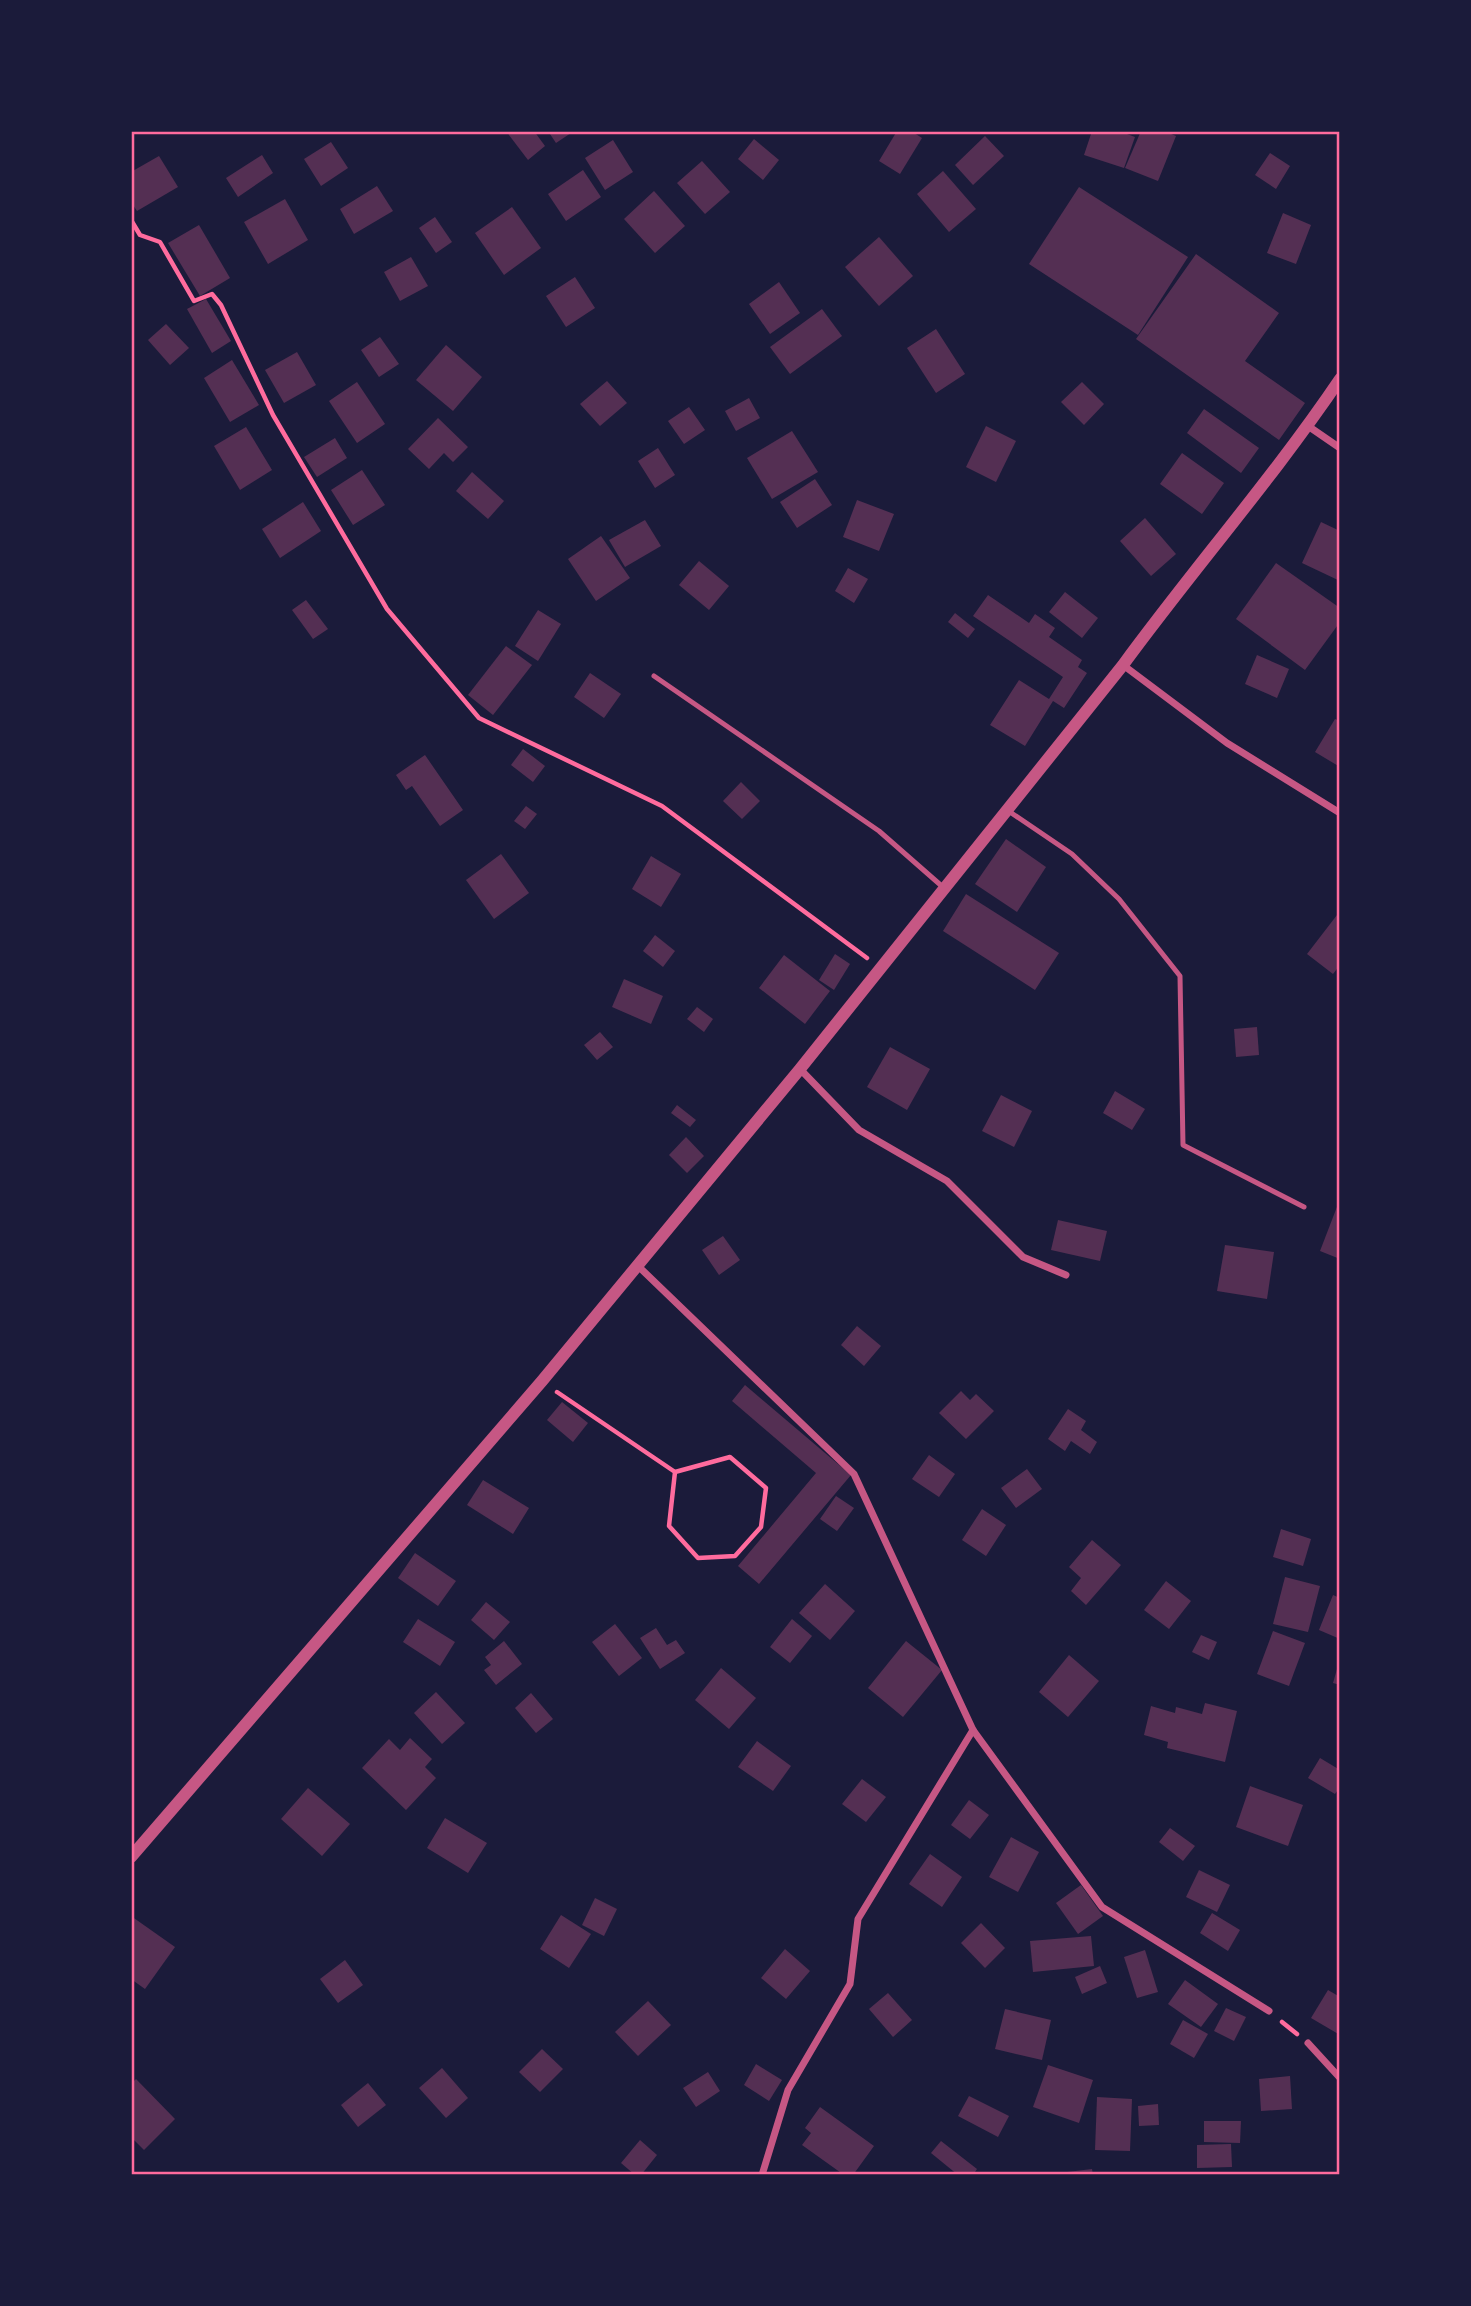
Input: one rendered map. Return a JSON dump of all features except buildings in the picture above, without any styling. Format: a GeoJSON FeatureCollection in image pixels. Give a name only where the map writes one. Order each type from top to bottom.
{"type":"FeatureCollection","features":[{"type":"Feature","properties":{"kind":"street"},"geometry":{"type":"LineString","coordinates":[[131,1857],[542,1381],[800,1069],[1123,665],[1308,426],[1340,379]]}},
{"type":"Feature","properties":{"kind":"street"},"geometry":{"type":"LineString","coordinates":[[1308,426],[1340,448]]}},
{"type":"Feature","properties":{"kind":"street"},"geometry":{"type":"LineString","coordinates":[[1123,665],[1227,743],[1340,813]]}},
{"type":"Feature","properties":{"kind":"street"},"geometry":{"type":"LineString","coordinates":[[800,1069],[859,1130],[947,1181],[1023,1257],[1066,1275]]}},
{"type":"Feature","properties":{"kind":"street"},"geometry":{"type":"LineString","coordinates":[[637,1265],[854,1474],[974,1730],[1102,1907],[1269,2011]]}},
{"type":"Feature","properties":{"kind":"street"},"geometry":{"type":"LineString","coordinates":[[762,2175],[788,2090],[850,1984],[858,1919],[974,1730]]}},
{"type":"Feature","properties":{"kind":"street"},"geometry":{"type":"LineString","coordinates":[[1308,2043],[1340,2078]]}},
{"type":"Feature","properties":{"kind":"lane"},"geometry":{"type":"LineString","coordinates":[[654,676],[879,831],[944,888]]}},
{"type":"Feature","properties":{"kind":"lane"},"geometry":{"type":"LineString","coordinates":[[1006,810],[1082,863],[1119,899],[1180,976],[1183,1145],[1304,1208]]}},
{"type":"Feature","properties":{"kind":"path"},"geometry":{"type":"LineString","coordinates":[[131,220],[141,235],[160,242],[194,300],[212,294],[221,305],[273,415],[387,609],[479,718],[662,806],[880,968]]}},
{"type":"Feature","properties":{"kind":"path"},"geometry":{"type":"LineString","coordinates":[[542,1381],[675,1472],[730,1457],[766,1488],[761,1527],[735,1556],[698,1558],[669,1526],[675,1472]]}},
{"type":"Feature","properties":{"kind":"path"},"geometry":{"type":"LineString","coordinates":[[1269,2011],[1308,2043]]}}]}
